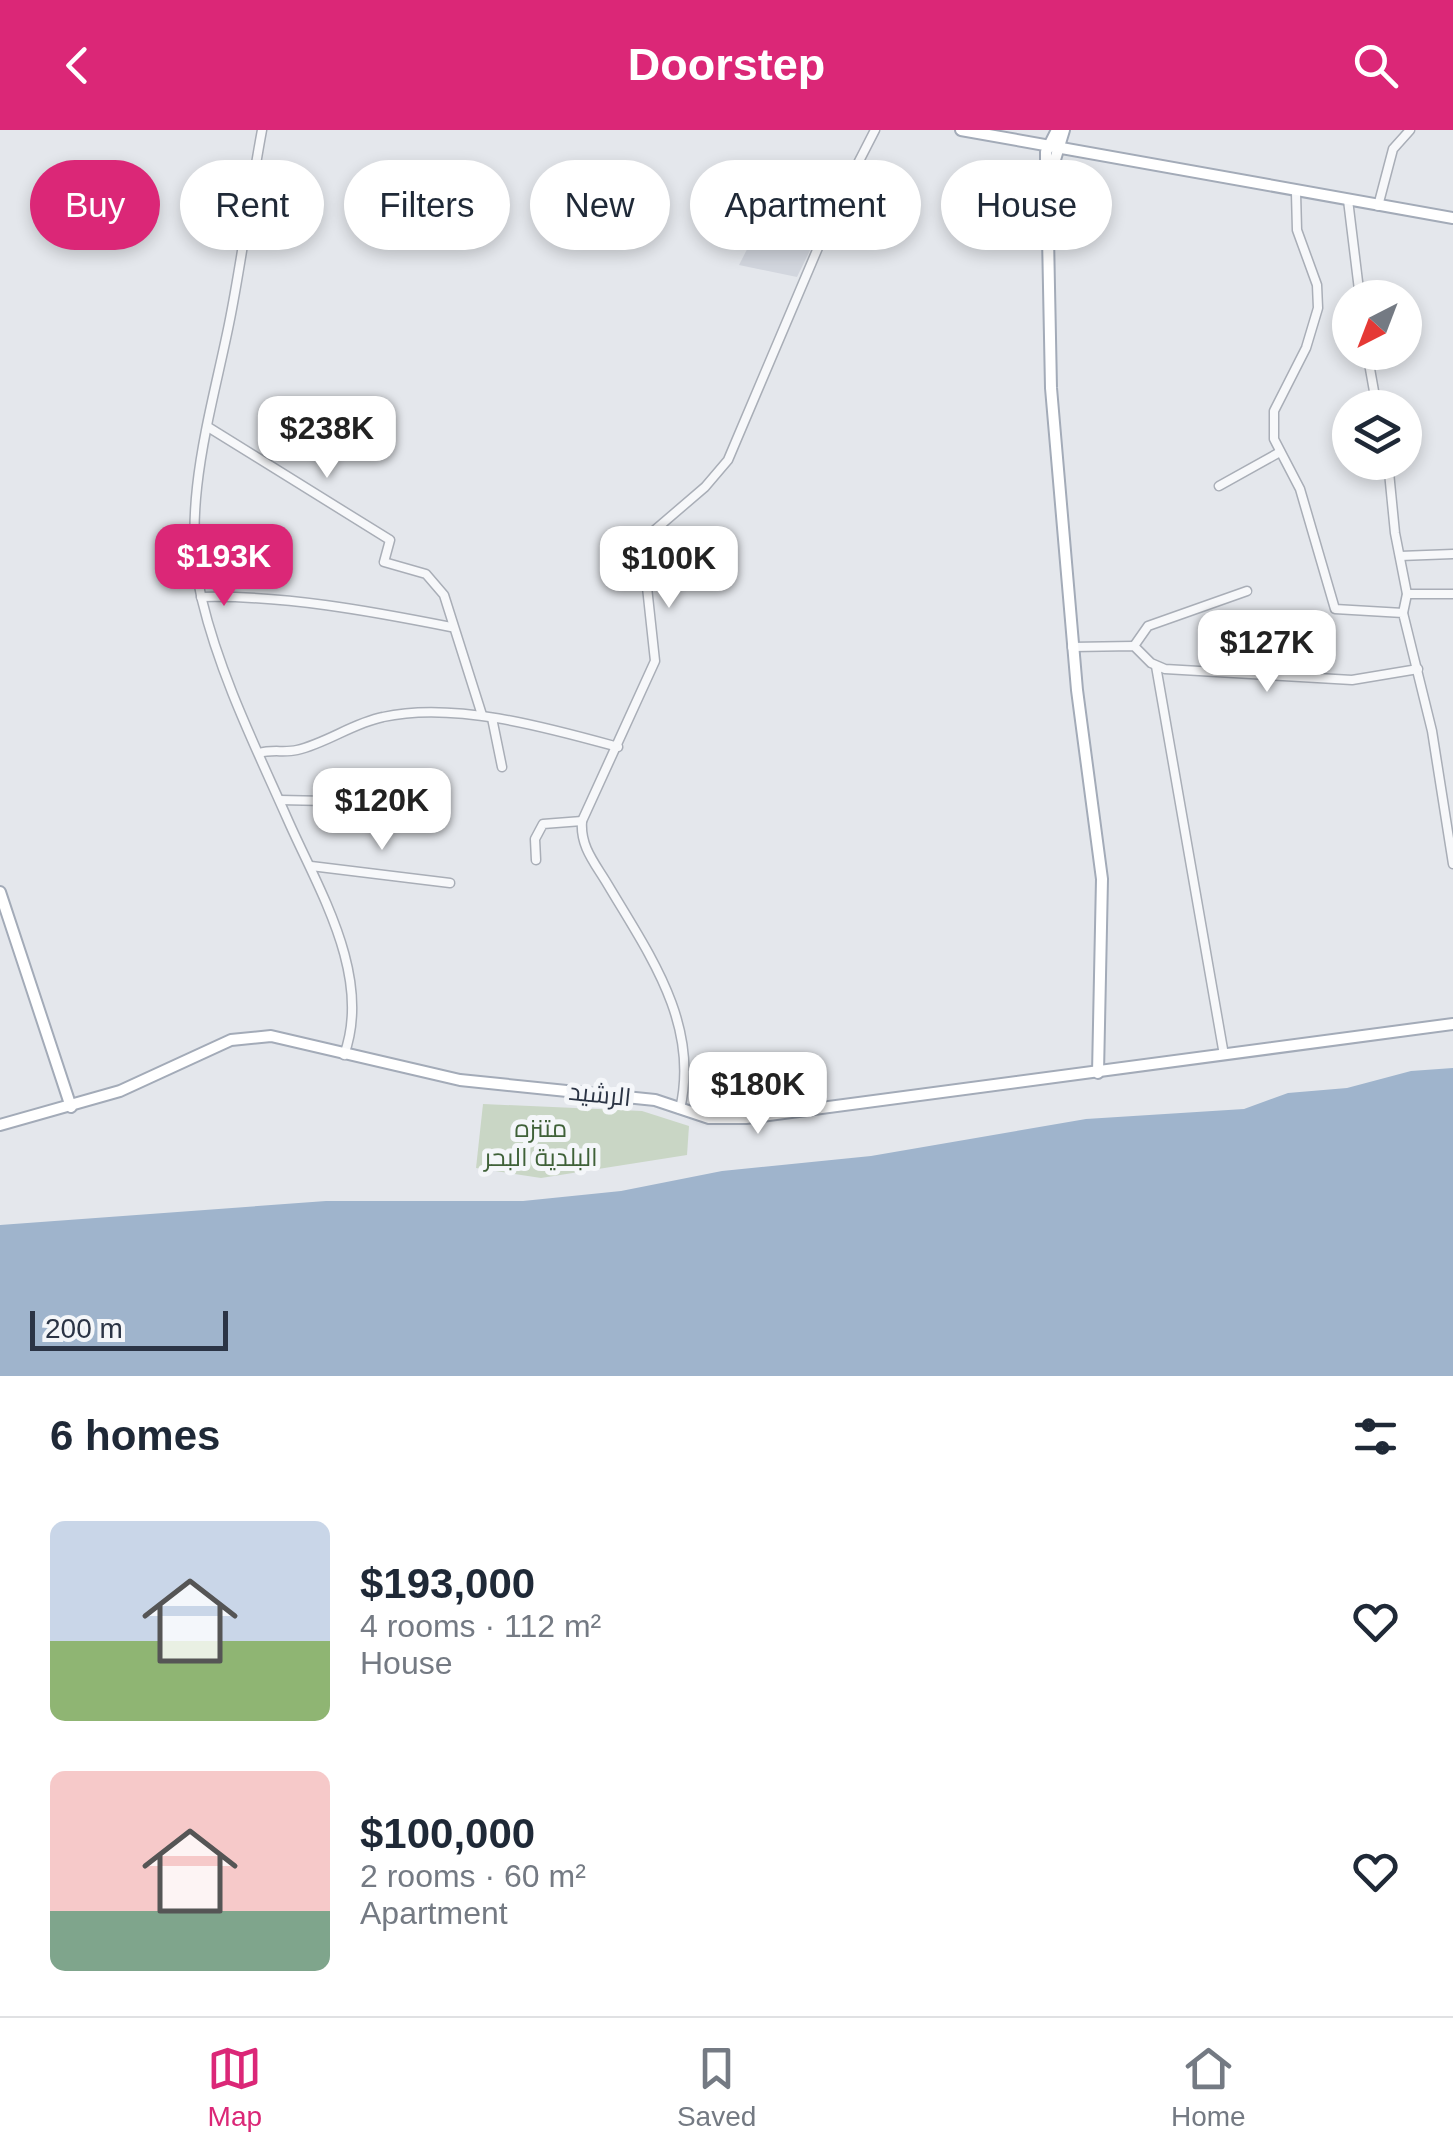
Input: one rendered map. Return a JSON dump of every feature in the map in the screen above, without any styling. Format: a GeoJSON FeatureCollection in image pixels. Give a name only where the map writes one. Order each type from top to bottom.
{"type":"FeatureCollection","features":[{"type":"Feature","properties":{"kind":"main road"},"geometry":{"type":"LineString","coordinates":[[960,130],[1453,218]]}},
{"type":"Feature","properties":{"kind":"main road"},"geometry":{"type":"LineString","coordinates":[[1061,130],[1047,186],[1054,446],[1072,647],[1102,878],[1098,1073]]}},
{"type":"Feature","properties":{"kind":"main road"},"geometry":{"type":"LineString","coordinates":[[0,892],[71,1107]]}},
{"type":"Feature","properties":{"kind":"main road","name":"الرشيد"},"geometry":{"type":"LineString","coordinates":[[0,1125],[120,1091],[230,1040],[248,1036],[282,1038],[460,1080],[655,1100],[709,1118],[746,1118],[1453,1024]]}},
{"type":"Feature","properties":{"kind":"street"},"geometry":{"type":"LineString","coordinates":[[262,130],[195,514],[201,597],[223,666],[311,866],[350,981],[351,1034],[344,1054]]}},
{"type":"Feature","properties":{"kind":"street"},"geometry":{"type":"LineString","coordinates":[[680,1108],[686,1058],[667,984],[585,850],[582,821],[655,661],[642,542],[728,460],[834,210],[874,130]]}},
{"type":"Feature","properties":{"kind":"street"},"geometry":{"type":"LineString","coordinates":[[1378,206],[1393,148],[1410,130]]}},
{"type":"Feature","properties":{"kind":"street"},"geometry":{"type":"LineString","coordinates":[[1381,190],[1398,209]]}},
{"type":"Feature","properties":{"kind":"street"},"geometry":{"type":"LineString","coordinates":[[1296,193],[1298,230],[1319,295],[1306,348],[1274,411],[1274,439],[1300,489],[1335,609],[1403,613]]}},
{"type":"Feature","properties":{"kind":"street"},"geometry":{"type":"LineString","coordinates":[[1348,200],[1358,280]]}},
{"type":"Feature","properties":{"kind":"street"},"geometry":{"type":"LineString","coordinates":[[208,427],[390,540],[384,562],[434,580],[444,595],[451,627],[487,717],[502,767]]}},
{"type":"Feature","properties":{"kind":"street"},"geometry":{"type":"LineString","coordinates":[[1219,486],[1280,452]]}},
{"type":"Feature","properties":{"kind":"street"},"geometry":{"type":"LineString","coordinates":[[1390,480],[1407,594],[1403,613],[1418,669],[1453,864]]}},
{"type":"Feature","properties":{"kind":"street"},"geometry":{"type":"LineString","coordinates":[[1400,556],[1453,554]]}},
{"type":"Feature","properties":{"kind":"street"},"geometry":{"type":"LineString","coordinates":[[1134,646],[1148,626],[1247,591]]}},
{"type":"Feature","properties":{"kind":"street"},"geometry":{"type":"LineString","coordinates":[[1407,594],[1453,594]]}},
{"type":"Feature","properties":{"kind":"street"},"geometry":{"type":"LineString","coordinates":[[201,597],[244,597],[451,627]]}},
{"type":"Feature","properties":{"kind":"street"},"geometry":{"type":"LineString","coordinates":[[1072,647],[1134,646],[1156,666],[1192,672],[1352,680],[1418,669]]}},
{"type":"Feature","properties":{"kind":"street"},"geometry":{"type":"LineString","coordinates":[[1156,666],[1225,1057]]}},
{"type":"Feature","properties":{"kind":"street"},"geometry":{"type":"LineString","coordinates":[[260,753],[295,751],[359,724],[418,710],[487,717],[618,747]]}},
{"type":"Feature","properties":{"kind":"street"},"geometry":{"type":"LineString","coordinates":[[280,800],[388,801],[441,792]]}},
{"type":"Feature","properties":{"kind":"street"},"geometry":{"type":"LineString","coordinates":[[536,860],[535,839],[543,824],[582,821]]}},
{"type":"Feature","properties":{"kind":"street"},"geometry":{"type":"LineString","coordinates":[[311,866],[450,883]]}},
{"type":"Feature","properties":{"kind":"shaded area"},"geometry":{"type":"Polygon","coordinates":[[[747,250],[810,250],[797,277],[739,265],[747,250]]]}},
{"type":"Feature","properties":{"kind":"green space","name":"متنزه البلدية البحر"},"geometry":{"type":"Polygon","coordinates":[[[483,1104],[642,1111],[689,1126],[687,1155],[541,1178],[476,1168],[483,1104]]]}},
{"type":"Feature","properties":{"kind":"water"},"geometry":{"type":"Polygon","coordinates":[[[1453,1068],[1453,1376],[0,1376],[0,1225],[326,1201],[523,1201],[621,1191],[722,1171],[871,1156],[1086,1119],[1244,1109],[1288,1093],[1347,1088],[1411,1071],[1453,1068]]]}}]}
